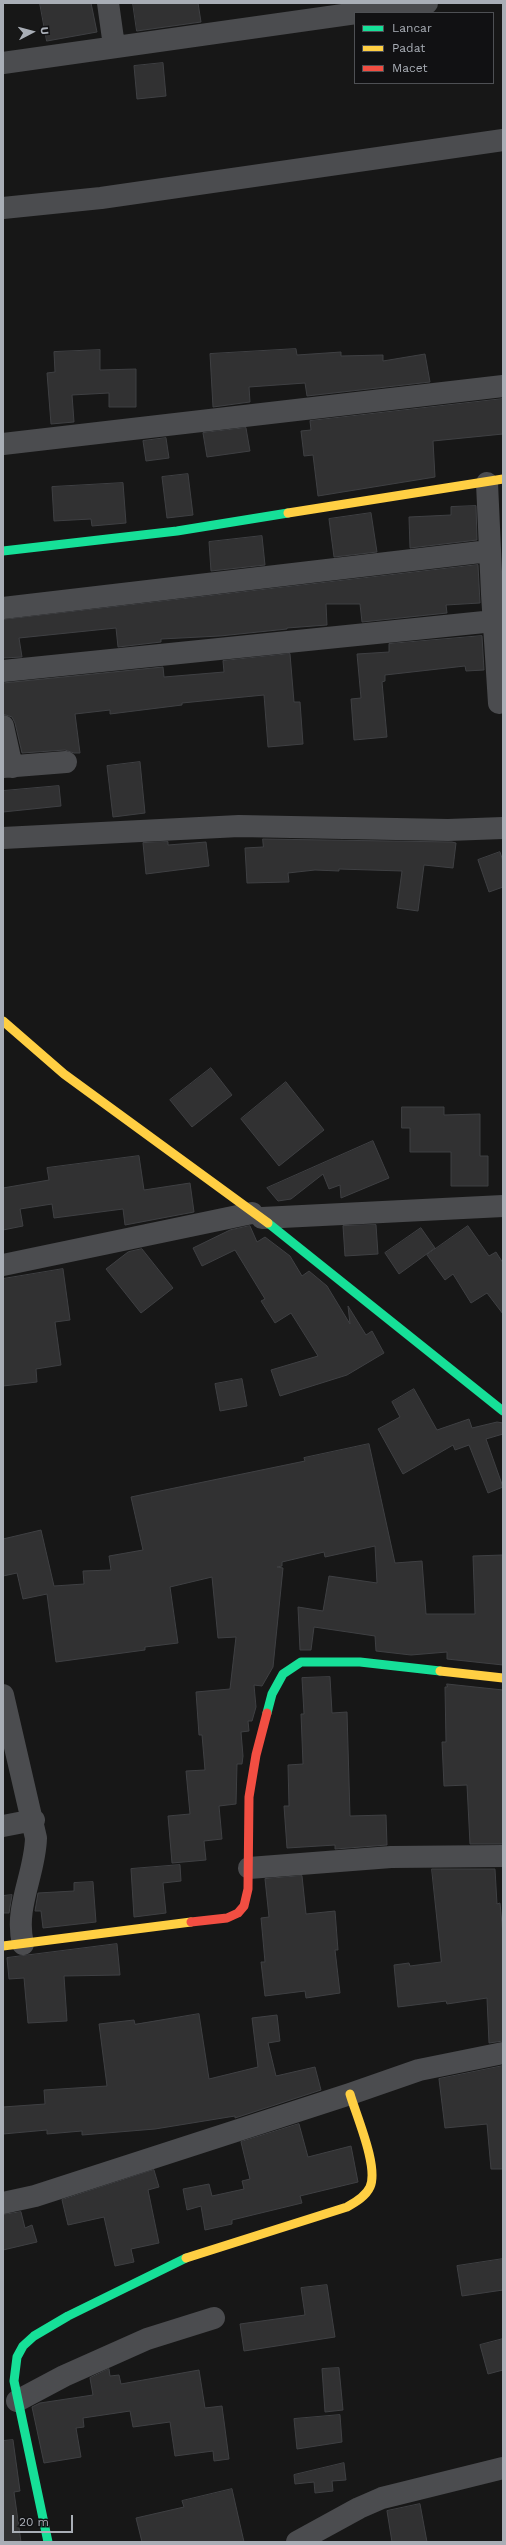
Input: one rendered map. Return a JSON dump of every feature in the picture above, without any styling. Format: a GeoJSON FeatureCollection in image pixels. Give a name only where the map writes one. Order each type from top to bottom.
{"type":"FeatureCollection","features":[{"type":"Feature","properties":{"kind":"street"},"geometry":{"type":"LineString","coordinates":[[108,3],[114,46]]}},
{"type":"Feature","properties":{"kind":"street"},"geometry":{"type":"LineString","coordinates":[[361,12],[427,3]]}},
{"type":"Feature","properties":{"kind":"street"},"geometry":{"type":"LineString","coordinates":[[3,63],[354,13]]}},
{"type":"Feature","properties":{"kind":"street"},"geometry":{"type":"LineString","coordinates":[[3,208],[101,198],[503,140]]}},
{"type":"Feature","properties":{"kind":"street"},"geometry":{"type":"LineString","coordinates":[[3,444],[503,386]]}},
{"type":"Feature","properties":{"kind":"street"},"geometry":{"type":"LineString","coordinates":[[3,551],[177,531],[495,481],[489,551],[497,594],[494,621],[499,703]]}},
{"type":"Feature","properties":{"kind":"street"},"geometry":{"type":"LineString","coordinates":[[3,608],[489,551]]}},
{"type":"Feature","properties":{"kind":"street"},"geometry":{"type":"LineString","coordinates":[[3,671],[494,621]]}},
{"type":"Feature","properties":{"kind":"street"},"geometry":{"type":"LineString","coordinates":[[3,726],[8,767],[66,762]]}},
{"type":"Feature","properties":{"kind":"street"},"geometry":{"type":"LineString","coordinates":[[3,838],[239,826],[448,830],[503,828]]}},
{"type":"Feature","properties":{"kind":"street"},"geometry":{"type":"LineString","coordinates":[[3,1021],[64,1074],[257,1216],[503,1411]]}},
{"type":"Feature","properties":{"kind":"street"},"geometry":{"type":"LineString","coordinates":[[3,1265],[257,1216],[503,1206]]}},
{"type":"Feature","properties":{"kind":"street"},"geometry":{"type":"LineString","coordinates":[[3,1695],[34,1820],[36,1853],[19,1916],[13,1945],[227,1918],[238,1913],[244,1906],[248,1888],[249,1797],[256,1755],[272,1694],[282,1674],[301,1662],[360,1662],[503,1678]]}},
{"type":"Feature","properties":{"kind":"street"},"geometry":{"type":"LineString","coordinates":[[3,1826],[34,1820]]}},
{"type":"Feature","properties":{"kind":"street"},"geometry":{"type":"LineString","coordinates":[[249,1868],[391,1857],[503,1856]]}},
{"type":"Feature","properties":{"kind":"street"},"geometry":{"type":"LineString","coordinates":[[3,2204],[35,2196],[350,2094],[419,2070],[503,2053]]}},
{"type":"Feature","properties":{"kind":"street"},"geometry":{"type":"LineString","coordinates":[[48,2542],[17,2401],[15,2366],[23,2346],[34,2336],[68,2316],[195,2253],[348,2207],[364,2198],[373,2181],[372,2168],[350,2094]]}},
{"type":"Feature","properties":{"kind":"street"},"geometry":{"type":"LineString","coordinates":[[17,2401],[64,2376],[148,2339],[214,2318]]}},
{"type":"Feature","properties":{"kind":"street"},"geometry":{"type":"LineString","coordinates":[[297,2542],[359,2508],[382,2498],[503,2468]]}},
{"type":"Feature","properties":{"kind":"building"},"geometry":{"type":"Polygon","coordinates":[[[40,3],[91,3],[97,32],[47,41],[40,3]]]}},
{"type":"Feature","properties":{"kind":"building"},"geometry":{"type":"Polygon","coordinates":[[[133,3],[198,3],[201,22],[137,31],[133,3]]]}},
{"type":"Feature","properties":{"kind":"building"},"geometry":{"type":"Polygon","coordinates":[[[163,63],[166,96],[137,99],[134,66],[163,63]]]}},
{"type":"Feature","properties":{"kind":"building"},"geometry":{"type":"Polygon","coordinates":[[[296,349],[297,355],[341,352],[341,356],[383,355],[383,361],[425,354],[430,382],[307,396],[305,383],[249,387],[250,402],[213,407],[210,354],[296,349]]]}},
{"type":"Feature","properties":{"kind":"building"},"geometry":{"type":"Polygon","coordinates":[[[100,350],[100,370],[136,369],[136,407],[109,407],[109,393],[72,395],[74,422],[51,424],[47,373],[55,372],[54,352],[100,350]]]}},
{"type":"Feature","properties":{"kind":"building"},"geometry":{"type":"Polygon","coordinates":[[[503,399],[503,434],[433,441],[435,477],[318,496],[313,455],[304,456],[301,431],[311,430],[310,421],[503,399]]]}},
{"type":"Feature","properties":{"kind":"building"},"geometry":{"type":"Polygon","coordinates":[[[246,428],[250,451],[207,457],[203,433],[246,428]]]}},
{"type":"Feature","properties":{"kind":"building"},"geometry":{"type":"Polygon","coordinates":[[[166,438],[169,458],[146,461],[143,441],[166,438]]]}},
{"type":"Feature","properties":{"kind":"building"},"geometry":{"type":"Polygon","coordinates":[[[188,474],[193,515],[167,518],[162,477],[188,474]]]}},
{"type":"Feature","properties":{"kind":"building"},"geometry":{"type":"Polygon","coordinates":[[[123,483],[126,523],[92,526],[91,519],[54,521],[52,487],[123,483]]]}},
{"type":"Feature","properties":{"kind":"building"},"geometry":{"type":"Polygon","coordinates":[[[476,506],[477,540],[410,548],[409,517],[451,515],[451,507],[476,506]]]}},
{"type":"Feature","properties":{"kind":"building"},"geometry":{"type":"Polygon","coordinates":[[[371,513],[377,552],[334,557],[329,519],[371,513]]]}},
{"type":"Feature","properties":{"kind":"building"},"geometry":{"type":"Polygon","coordinates":[[[262,536],[265,565],[211,571],[209,542],[262,536]]]}},
{"type":"Feature","properties":{"kind":"building"},"geometry":{"type":"Polygon","coordinates":[[[478,565],[480,603],[446,605],[447,613],[362,622],[360,604],[326,604],[327,625],[220,636],[161,639],[161,642],[118,647],[116,628],[19,638],[22,657],[3,658],[3,620],[478,565]]]}},
{"type":"Feature","properties":{"kind":"building"},"geometry":{"type":"Polygon","coordinates":[[[482,636],[484,670],[466,671],[465,666],[385,675],[385,681],[382,682],[387,737],[354,740],[351,699],[361,698],[357,654],[389,652],[389,644],[482,636]]]}},
{"type":"Feature","properties":{"kind":"building"},"geometry":{"type":"Polygon","coordinates":[[[290,654],[294,702],[300,702],[303,744],[268,747],[264,695],[182,703],[182,705],[110,714],[110,710],[75,714],[80,753],[65,750],[22,753],[15,723],[12,717],[3,714],[3,683],[163,667],[164,677],[224,672],[223,661],[290,654]]]}},
{"type":"Feature","properties":{"kind":"building"},"geometry":{"type":"Polygon","coordinates":[[[140,762],[145,813],[113,817],[107,766],[140,762]]]}},
{"type":"Feature","properties":{"kind":"building"},"geometry":{"type":"Polygon","coordinates":[[[59,786],[61,806],[3,812],[3,791],[59,786]]]}},
{"type":"Feature","properties":{"kind":"building"},"geometry":{"type":"Polygon","coordinates":[[[263,839],[456,843],[453,868],[424,865],[418,911],[397,908],[402,871],[339,869],[339,871],[315,870],[288,873],[289,882],[247,883],[245,848],[263,847],[263,839]]]}},
{"type":"Feature","properties":{"kind":"building"},"geometry":{"type":"Polygon","coordinates":[[[168,842],[168,845],[206,842],[209,866],[146,874],[143,843],[168,842]]]}},
{"type":"Feature","properties":{"kind":"building"},"geometry":{"type":"Polygon","coordinates":[[[500,852],[503,861],[503,887],[489,892],[478,860],[500,852]]]}},
{"type":"Feature","properties":{"kind":"building"},"geometry":{"type":"Polygon","coordinates":[[[211,1068],[232,1095],[192,1127],[170,1100],[211,1068]]]}},
{"type":"Feature","properties":{"kind":"building"},"geometry":{"type":"Polygon","coordinates":[[[286,1082],[324,1130],[279,1166],[241,1119],[286,1082]]]}},
{"type":"Feature","properties":{"kind":"building"},"geometry":{"type":"Polygon","coordinates":[[[402,1107],[444,1107],[444,1115],[480,1114],[480,1156],[488,1156],[488,1186],[451,1186],[451,1152],[410,1152],[410,1128],[402,1128],[402,1107]]]}},
{"type":"Feature","properties":{"kind":"building"},"geometry":{"type":"Polygon","coordinates":[[[373,1141],[389,1178],[341,1198],[340,1185],[329,1189],[323,1174],[291,1199],[278,1201],[267,1188],[373,1141]]]}},
{"type":"Feature","properties":{"kind":"building"},"geometry":{"type":"Polygon","coordinates":[[[139,1156],[144,1190],[190,1183],[194,1212],[125,1225],[123,1209],[54,1218],[52,1204],[20,1209],[23,1226],[3,1230],[3,1188],[49,1180],[47,1168],[139,1156]]]}},
{"type":"Feature","properties":{"kind":"building"},"geometry":{"type":"Polygon","coordinates":[[[376,1225],[378,1254],[345,1256],[343,1226],[376,1225]]]}},
{"type":"Feature","properties":{"kind":"building"},"geometry":{"type":"Polygon","coordinates":[[[250,1226],[257,1242],[265,1237],[290,1256],[302,1276],[309,1271],[327,1286],[350,1324],[348,1306],[366,1335],[372,1331],[384,1353],[347,1375],[280,1396],[271,1370],[318,1356],[291,1313],[275,1323],[261,1301],[265,1299],[235,1250],[202,1266],[193,1248],[230,1230],[250,1226]]]}},
{"type":"Feature","properties":{"kind":"building"},"geometry":{"type":"Polygon","coordinates":[[[468,1226],[489,1256],[496,1252],[503,1263],[503,1314],[487,1293],[471,1303],[453,1274],[445,1280],[427,1255],[468,1226]]]}},
{"type":"Feature","properties":{"kind":"building"},"geometry":{"type":"Polygon","coordinates":[[[421,1228],[435,1248],[399,1274],[385,1253],[421,1228]]]}},
{"type":"Feature","properties":{"kind":"building"},"geometry":{"type":"Polygon","coordinates":[[[142,1249],[173,1288],[141,1313],[106,1269],[128,1252],[142,1249]]]}},
{"type":"Feature","properties":{"kind":"building"},"geometry":{"type":"Polygon","coordinates":[[[63,1269],[70,1320],[55,1322],[61,1365],[36,1369],[37,1382],[3,1386],[3,1279],[63,1269]]]}},
{"type":"Feature","properties":{"kind":"building"},"geometry":{"type":"Polygon","coordinates":[[[242,1379],[247,1406],[220,1411],[215,1384],[242,1379]]]}},
{"type":"Feature","properties":{"kind":"building"},"geometry":{"type":"Polygon","coordinates":[[[414,1389],[437,1430],[469,1419],[472,1428],[497,1422],[503,1423],[503,1434],[486,1439],[503,1487],[488,1493],[469,1445],[455,1450],[453,1445],[403,1474],[378,1429],[400,1417],[392,1402],[414,1389]]]}},
{"type":"Feature","properties":{"kind":"building"},"geometry":{"type":"Polygon","coordinates":[[[369,1444],[395,1563],[422,1561],[426,1614],[475,1614],[473,1556],[503,1555],[503,1665],[447,1659],[447,1652],[411,1655],[376,1651],[375,1636],[314,1627],[311,1650],[300,1650],[298,1607],[323,1611],[329,1576],[377,1583],[375,1546],[325,1557],[324,1552],[282,1562],[282,1566],[277,1567],[283,1568],[273,1667],[262,1686],[254,1685],[256,1707],[252,1721],[248,1721],[249,1731],[241,1732],[243,1756],[242,1764],[237,1764],[236,1804],[219,1806],[222,1839],[204,1841],[206,1860],[172,1863],[168,1816],[190,1814],[186,1771],[205,1770],[202,1735],[199,1735],[196,1692],[230,1689],[236,1637],[218,1638],[212,1577],[170,1587],[178,1643],[145,1647],[145,1650],[56,1662],[47,1594],[23,1599],[17,1573],[3,1576],[3,1539],[41,1530],[54,1586],[84,1584],[83,1571],[111,1570],[109,1556],[143,1550],[131,1497],[305,1461],[304,1458],[369,1444]]]}},
{"type":"Feature","properties":{"kind":"building"},"geometry":{"type":"Polygon","coordinates":[[[330,1677],[332,1713],[347,1712],[350,1816],[386,1815],[387,1845],[335,1849],[335,1845],[287,1848],[284,1806],[289,1806],[288,1765],[303,1764],[301,1714],[304,1714],[302,1678],[330,1677]]]}},
{"type":"Feature","properties":{"kind":"building"},"geometry":{"type":"Polygon","coordinates":[[[447,1684],[503,1690],[503,1844],[470,1844],[467,1785],[444,1786],[442,1742],[446,1742],[445,1687],[447,1687],[447,1684]]]}},
{"type":"Feature","properties":{"kind":"building"},"geometry":{"type":"Polygon","coordinates":[[[180,1865],[181,1881],[163,1883],[166,1913],[134,1917],[131,1869],[180,1865]]]}},
{"type":"Feature","properties":{"kind":"building"},"geometry":{"type":"Polygon","coordinates":[[[432,1869],[495,1869],[497,1904],[500,1903],[503,1935],[503,2041],[489,2043],[487,1998],[447,2004],[446,2001],[398,2007],[394,1965],[409,1963],[410,1966],[441,1962],[432,1869]]]}},
{"type":"Feature","properties":{"kind":"building"},"geometry":{"type":"Polygon","coordinates":[[[302,1876],[306,1914],[335,1911],[338,1950],[335,1950],[340,1993],[306,1998],[305,1991],[265,1996],[261,1962],[265,1962],[261,1918],[269,1917],[265,1879],[302,1876]]]}},
{"type":"Feature","properties":{"kind":"building"},"geometry":{"type":"Polygon","coordinates":[[[93,1882],[96,1922],[43,1928],[41,1911],[35,1911],[38,1893],[74,1891],[74,1883],[93,1882]]]}},
{"type":"Feature","properties":{"kind":"building"},"geometry":{"type":"Polygon","coordinates":[[[12,1895],[9,1913],[3,1913],[3,1896],[12,1895]]]}},
{"type":"Feature","properties":{"kind":"building"},"geometry":{"type":"Polygon","coordinates":[[[117,1944],[120,1975],[64,1976],[67,2021],[28,2023],[24,1978],[9,1979],[7,1958],[117,1944]]]}},
{"type":"Feature","properties":{"kind":"building"},"geometry":{"type":"Polygon","coordinates":[[[199,2014],[209,2079],[258,2067],[252,2018],[277,2015],[280,2041],[268,2043],[276,2076],[315,2067],[321,2090],[235,2118],[235,2116],[155,2129],[82,2135],[82,2131],[47,2134],[47,2130],[3,2134],[3,2107],[45,2104],[44,2090],[107,2086],[99,2024],[134,2020],[135,2024],[199,2014]]]}},
{"type":"Feature","properties":{"kind":"building"},"geometry":{"type":"Polygon","coordinates":[[[503,2066],[503,2169],[491,2169],[487,2124],[445,2128],[439,2079],[503,2066]]]}},
{"type":"Feature","properties":{"kind":"building"},"geometry":{"type":"Polygon","coordinates":[[[299,2124],[308,2157],[351,2146],[358,2182],[300,2196],[302,2203],[232,2220],[232,2224],[205,2230],[201,2206],[187,2210],[183,2189],[209,2184],[212,2196],[244,2189],[242,2181],[250,2179],[241,2142],[299,2124]]]}},
{"type":"Feature","properties":{"kind":"building"},"geometry":{"type":"Polygon","coordinates":[[[154,2170],[159,2187],[148,2190],[159,2243],[131,2249],[134,2262],[115,2266],[104,2217],[68,2225],[62,2200],[154,2170]]]}},
{"type":"Feature","properties":{"kind":"building"},"geometry":{"type":"Polygon","coordinates":[[[21,2212],[25,2228],[32,2225],[37,2242],[3,2250],[3,2215],[21,2212]]]}},
{"type":"Feature","properties":{"kind":"building"},"geometry":{"type":"Polygon","coordinates":[[[503,2259],[503,2290],[462,2296],[457,2266],[503,2259]]]}},
{"type":"Feature","properties":{"kind":"building"},"geometry":{"type":"Polygon","coordinates":[[[327,2285],[335,2337],[244,2351],[240,2324],[305,2315],[301,2288],[327,2285]]]}},
{"type":"Feature","properties":{"kind":"building"},"geometry":{"type":"Polygon","coordinates":[[[503,2339],[503,2370],[488,2374],[480,2345],[503,2339]]]}},
{"type":"Feature","properties":{"kind":"building"},"geometry":{"type":"Polygon","coordinates":[[[339,2368],[343,2410],[325,2412],[322,2369],[339,2368]]]}},
{"type":"Feature","properties":{"kind":"building"},"geometry":{"type":"Polygon","coordinates":[[[109,2369],[110,2376],[119,2375],[121,2384],[199,2370],[205,2408],[222,2406],[229,2459],[214,2461],[213,2451],[175,2456],[170,2422],[133,2427],[130,2411],[83,2418],[84,2427],[76,2428],[81,2457],[44,2463],[32,2407],[40,2403],[93,2395],[90,2378],[109,2369]]]}},
{"type":"Feature","properties":{"kind":"building"},"geometry":{"type":"Polygon","coordinates":[[[340,2415],[342,2442],[297,2449],[294,2419],[340,2415]]]}},
{"type":"Feature","properties":{"kind":"building"},"geometry":{"type":"Polygon","coordinates":[[[13,2440],[20,2491],[14,2492],[21,2542],[3,2542],[3,2441],[13,2440]]]}},
{"type":"Feature","properties":{"kind":"building"},"geometry":{"type":"Polygon","coordinates":[[[344,2463],[346,2480],[332,2481],[333,2491],[315,2493],[314,2482],[295,2484],[294,2475],[344,2463]]]}},
{"type":"Feature","properties":{"kind":"building"},"geometry":{"type":"Polygon","coordinates":[[[232,2489],[244,2542],[142,2542],[136,2518],[184,2507],[182,2501],[232,2489]]]}},
{"type":"Feature","properties":{"kind":"building"},"geometry":{"type":"Polygon","coordinates":[[[420,2504],[427,2542],[392,2542],[387,2511],[420,2504]]]}},
{"type":"Feature","properties":{"kind":"traffic: fast"},"geometry":{"type":"LineString","coordinates":[[3,551],[177,531],[288,513]]}},
{"type":"Feature","properties":{"kind":"traffic: fast"},"geometry":{"type":"LineString","coordinates":[[268,1223],[503,1411]]}},
{"type":"Feature","properties":{"kind":"traffic: fast"},"geometry":{"type":"LineString","coordinates":[[267,1713],[272,1694],[283,1674],[301,1662],[360,1662],[440,1671]]}},
{"type":"Feature","properties":{"kind":"traffic: fast"},"geometry":{"type":"LineString","coordinates":[[48,2542],[14,2381],[17,2357],[23,2346],[34,2336],[68,2316],[186,2258]]}},
{"type":"Feature","properties":{"kind":"traffic: slow"},"geometry":{"type":"LineString","coordinates":[[288,513],[503,479]]}},
{"type":"Feature","properties":{"kind":"traffic: slow"},"geometry":{"type":"LineString","coordinates":[[3,1021],[64,1074],[268,1223]]}},
{"type":"Feature","properties":{"kind":"traffic: slow"},"geometry":{"type":"LineString","coordinates":[[440,1671],[503,1678]]}},
{"type":"Feature","properties":{"kind":"traffic: slow"},"geometry":{"type":"LineString","coordinates":[[3,1946],[191,1922]]}},
{"type":"Feature","properties":{"kind":"traffic: slow"},"geometry":{"type":"LineString","coordinates":[[186,2258],[347,2207],[363,2196],[370,2187],[372,2167],[366,2141],[350,2094]]}},
{"type":"Feature","properties":{"kind":"traffic: jam"},"geometry":{"type":"LineString","coordinates":[[191,1922],[227,1918],[238,1913],[244,1906],[248,1889],[249,1797],[256,1755],[267,1713]]}}]}
